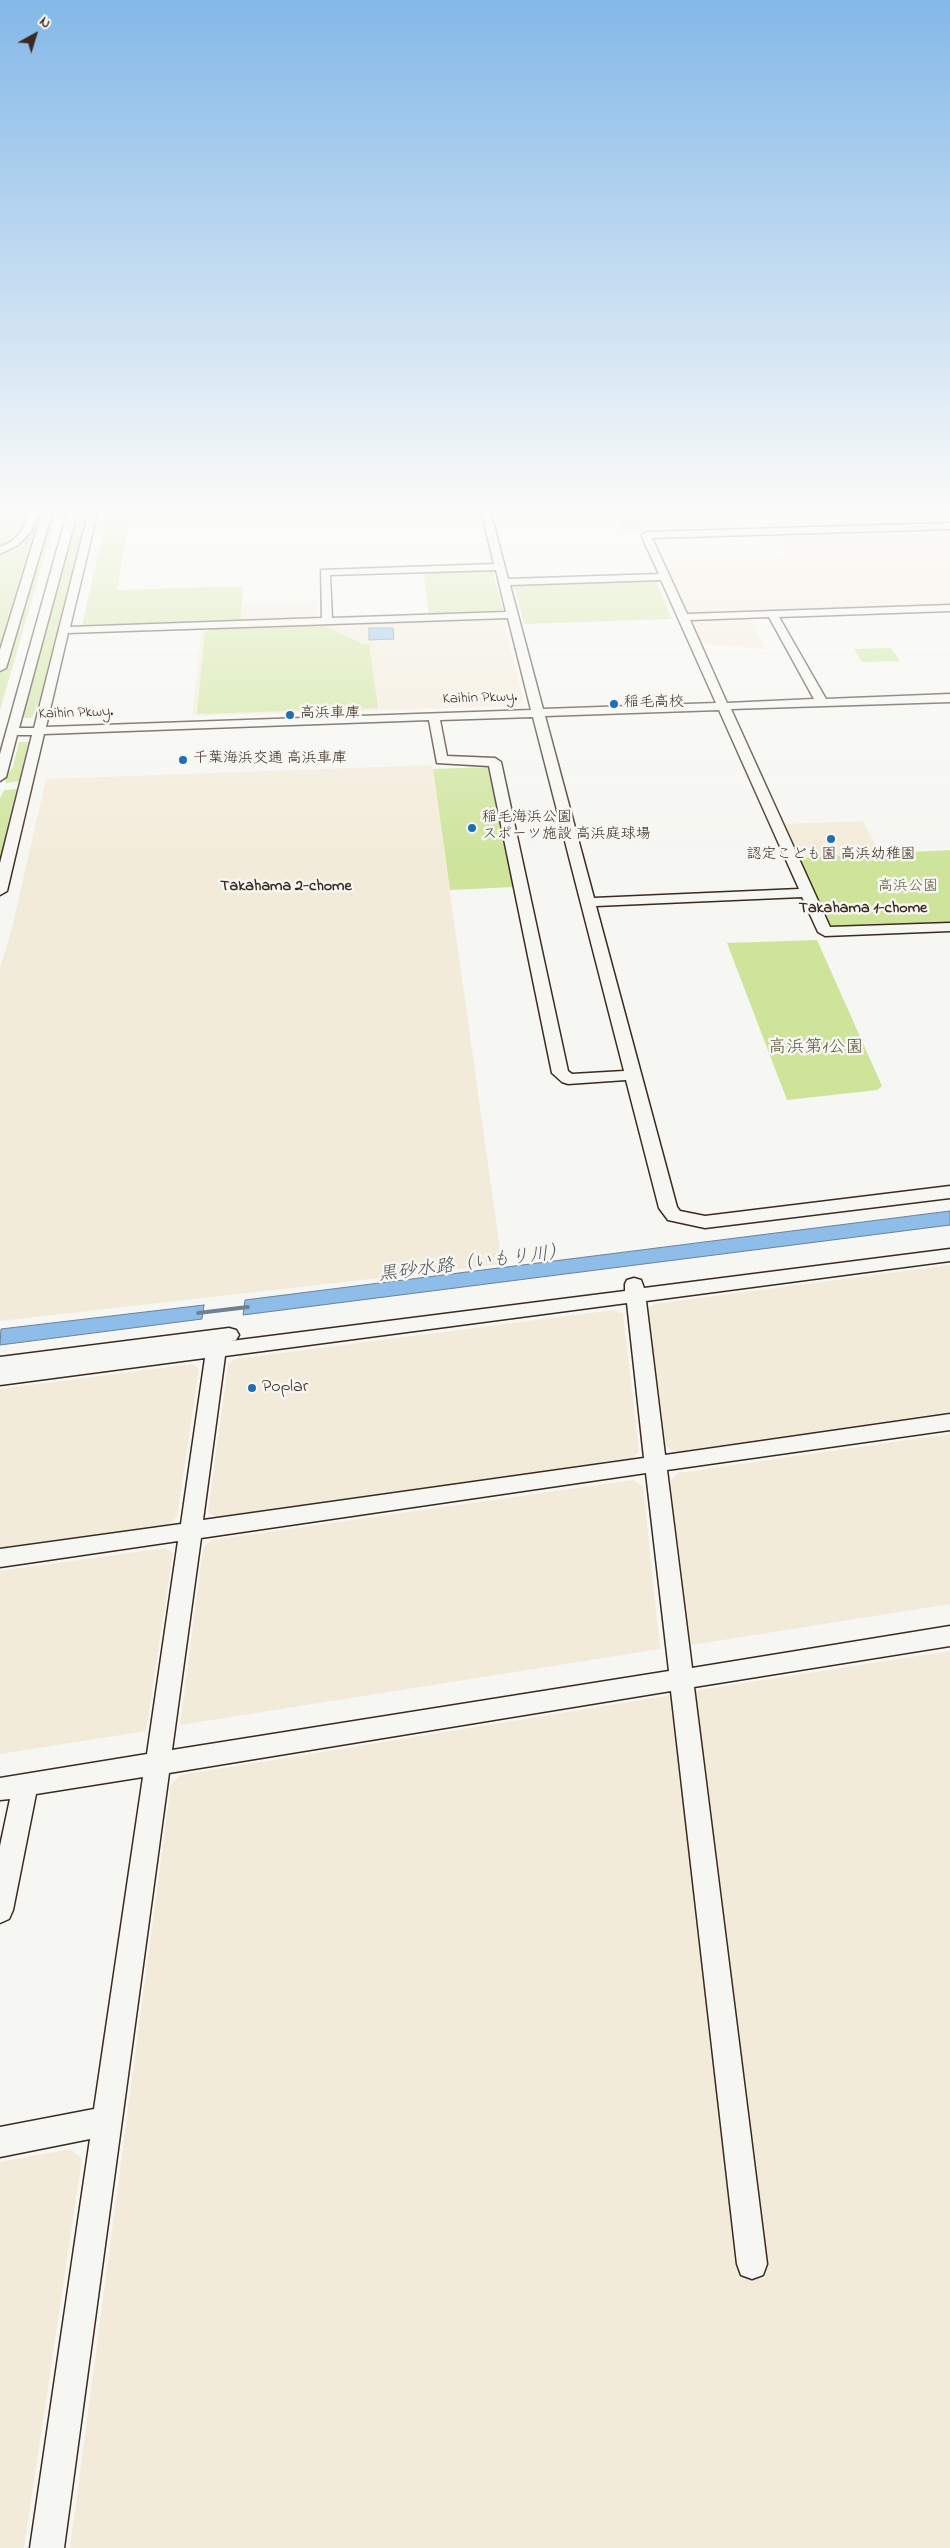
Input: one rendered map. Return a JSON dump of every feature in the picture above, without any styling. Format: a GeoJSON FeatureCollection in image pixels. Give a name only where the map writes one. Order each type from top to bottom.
{"type":"FeatureCollection","features":[{"type":"Feature","properties":{"kind":"street"},"geometry":{"type":"LineString","coordinates":[[0,668],[12,629]]}},
{"type":"Feature","properties":{"kind":"street"},"geometry":{"type":"LineString","coordinates":[[0,777],[40,629]]}},
{"type":"Feature","properties":{"kind":"street"},"geometry":{"type":"LineString","coordinates":[[0,892],[64,630],[96,629]]}},
{"type":"Feature","properties":{"kind":"street"},"geometry":{"type":"LineString","coordinates":[[516,629],[665,1201],[674,1216],[705,1222],[950,1192]]}},
{"type":"Feature","properties":{"kind":"street"},"geometry":{"type":"LineString","coordinates":[[687,629],[825,932],[950,926]]}},
{"type":"Feature","properties":{"kind":"street"},"geometry":{"type":"LineString","coordinates":[[780,629],[820,699]]}},
{"type":"Feature","properties":{"kind":"street","name":"Kaihin Pkwy."},"geometry":{"type":"LineString","coordinates":[[721,705],[950,694]]}},
{"type":"Feature","properties":{"kind":"street","name":"Kaihin Pkwy."},"geometry":{"type":"LineString","coordinates":[[12,730],[950,698]]}},
{"type":"Feature","properties":{"kind":"street","name":"Kaihin Pkwy."},"geometry":{"type":"LineString","coordinates":[[40,729],[434,717],[537,711]]}},
{"type":"Feature","properties":{"kind":"street"},"geometry":{"type":"LineString","coordinates":[[434,717],[441,760],[490,760],[495,762],[561,1076],[568,1079],[632,1075]]}},
{"type":"Feature","properties":{"kind":"street"},"geometry":{"type":"LineString","coordinates":[[0,787],[26,786]]}},
{"type":"Feature","properties":{"kind":"street"},"geometry":{"type":"LineString","coordinates":[[588,902],[806,893]]}},
{"type":"Feature","properties":{"kind":"street"},"geometry":{"type":"LineString","coordinates":[[694,1219],[700,1212],[950,1181]]}},
{"type":"Feature","properties":{"kind":"street"},"geometry":{"type":"LineString","coordinates":[[635,1290],[950,1242]]}},
{"type":"Feature","properties":{"kind":"street"},"geometry":{"type":"LineString","coordinates":[[0,1364],[217,1343],[635,1290],[950,1255]]}},
{"type":"Feature","properties":{"kind":"street"},"geometry":{"type":"LineString","coordinates":[[635,1290],[680,1680],[752,2264]]}},
{"type":"Feature","properties":{"kind":"street"},"geometry":{"type":"LineString","coordinates":[[0,1378],[217,1343]]}},
{"type":"Feature","properties":{"kind":"street"},"geometry":{"type":"LineString","coordinates":[[47,2548],[105,2122],[217,1343]]}},
{"type":"Feature","properties":{"kind":"street"},"geometry":{"type":"LineString","coordinates":[[0,1558],[950,1422]]}},
{"type":"Feature","properties":{"kind":"street"},"geometry":{"type":"LineString","coordinates":[[0,1789],[950,1636]]}},
{"type":"Feature","properties":{"kind":"street"},"geometry":{"type":"LineString","coordinates":[[0,1910],[25,1785]]}},
{"type":"Feature","properties":{"kind":"street"},"geometry":{"type":"LineString","coordinates":[[0,2142],[105,2122]]}},
{"type":"Feature","properties":{"kind":"shaded area"},"geometry":{"type":"Polygon","coordinates":[[[202,629],[505,629],[524,701],[514,706],[192,716],[202,629]]]}},
{"type":"Feature","properties":{"kind":"shaded area"},"geometry":{"type":"Polygon","coordinates":[[[694,629],[756,629],[765,649],[702,644],[694,629]]]}},
{"type":"Feature","properties":{"kind":"shaded area"},"geometry":{"type":"Polygon","coordinates":[[[432,765],[502,1264],[0,1321],[0,968],[12,928],[46,779],[432,765]]]}},
{"type":"Feature","properties":{"kind":"shaded area","name":"認定こども園 高浜幼稚園"},"geometry":{"type":"Polygon","coordinates":[[[863,821],[880,854],[798,858],[784,824],[863,821]]]}},
{"type":"Feature","properties":{"kind":"shaded area"},"geometry":{"type":"Polygon","coordinates":[[[950,1265],[950,1412],[674,1452],[666,1446],[648,1309],[654,1304],[950,1265]]]}},
{"type":"Feature","properties":{"kind":"shaded area"},"geometry":{"type":"Polygon","coordinates":[[[614,1310],[623,1314],[639,1451],[633,1458],[216,1517],[208,1512],[228,1365],[235,1359],[614,1310]]]}},
{"type":"Feature","properties":{"kind":"shaded area"},"geometry":{"type":"Polygon","coordinates":[[[192,1364],[199,1369],[177,1517],[169,1524],[0,1548],[0,1389],[192,1364]]]}},
{"type":"Feature","properties":{"kind":"shaded area"},"geometry":{"type":"Polygon","coordinates":[[[950,1434],[950,1604],[691,1645],[670,1481],[678,1473],[950,1434]]]}},
{"type":"Feature","properties":{"kind":"shaded area"},"geometry":{"type":"Polygon","coordinates":[[[633,1480],[643,1486],[660,1649],[180,1725],[203,1548],[212,1540],[633,1480]]]}},
{"type":"Feature","properties":{"kind":"shaded area"},"geometry":{"type":"Polygon","coordinates":[[[165,1548],[173,1553],[146,1731],[0,1754],[0,1571],[165,1548]]]}},
{"type":"Feature","properties":{"kind":"shaded area"},"geometry":{"type":"Polygon","coordinates":[[[950,1651],[950,2548],[70,2548],[171,1784],[181,1775],[672,1695],[742,2277],[766,2278],[693,1691],[950,1651]]]}},
{"type":"Feature","properties":{"kind":"shaded area"},"geometry":{"type":"Polygon","coordinates":[[[70,2149],[82,2159],[24,2548],[0,2548],[0,2162],[70,2149]]]}},
{"type":"Feature","properties":{"kind":"green space"},"geometry":{"type":"Polygon","coordinates":[[[0,629],[24,629],[0,710],[0,629]]]}},
{"type":"Feature","properties":{"kind":"green space"},"geometry":{"type":"Polygon","coordinates":[[[45,629],[59,629],[45,685],[32,718],[21,718],[45,629]]]}},
{"type":"Feature","properties":{"kind":"green space"},"geometry":{"type":"Polygon","coordinates":[[[213,629],[331,629],[363,644],[369,644],[378,708],[197,714],[205,632],[213,629]]]}},
{"type":"Feature","properties":{"kind":"green space"},"geometry":{"type":"Polygon","coordinates":[[[891,648],[900,661],[862,662],[854,649],[891,648]]]}},
{"type":"Feature","properties":{"kind":"green space"},"geometry":{"type":"Polygon","coordinates":[[[19,742],[30,742],[20,781],[6,783],[5,779],[13,767],[19,742]]]}},
{"type":"Feature","properties":{"kind":"green space","name":"稲毛海浜公園 スポーツ施設 高浜庭球場"},"geometry":{"type":"Polygon","coordinates":[[[490,767],[514,887],[450,890],[433,769],[490,767]]]}},
{"type":"Feature","properties":{"kind":"green space"},"geometry":{"type":"Polygon","coordinates":[[[17,789],[0,864],[0,798],[4,790],[17,789]]]}},
{"type":"Feature","properties":{"kind":"green space","name":"高浜公園"},"geometry":{"type":"Polygon","coordinates":[[[950,850],[950,922],[838,928],[827,924],[798,858],[950,850]]]}},
{"type":"Feature","properties":{"kind":"green space","name":"高浜第1公園"},"geometry":{"type":"Polygon","coordinates":[[[817,940],[882,1086],[877,1090],[787,1100],[727,943],[817,940]]]}},
{"type":"Feature","properties":{"kind":"water"},"geometry":{"type":"Polygon","coordinates":[[[369,629],[393,629],[394,639],[369,640],[369,629]]]}},
{"type":"Feature","properties":{"kind":"water"},"geometry":{"type":"Polygon","coordinates":[[[950,1211],[950,1225],[243,1315],[245,1300],[950,1211]]]}},
{"type":"Feature","properties":{"kind":"water"},"geometry":{"type":"Polygon","coordinates":[[[204,1305],[202,1319],[0,1345],[1,1329],[204,1305]]]}},
{"type":"Feature","properties":{"kind":"waterway","name":"黒砂水路（いもり川）"},"geometry":{"type":"LineString","coordinates":[[198,1313],[248,1307]]}},
{"type":"Feature","properties":{"kind":"place","name":"稲毛高校"},"geometry":{"type":"Point","coordinates":[614,704]}},
{"type":"Feature","properties":{"kind":"place","name":"高浜車庫"},"geometry":{"type":"Point","coordinates":[290,715]}},
{"type":"Feature","properties":{"kind":"place","name":"千葉海浜交通 高浜車庫"},"geometry":{"type":"Point","coordinates":[183,760]}},
{"type":"Feature","properties":{"kind":"place","name":"稲毛海浜公園 スポーツ施設 高浜庭球場"},"geometry":{"type":"Point","coordinates":[472,828]}},
{"type":"Feature","properties":{"kind":"place","name":"認定こども園 高浜幼稚園"},"geometry":{"type":"Point","coordinates":[831,839]}},
{"type":"Feature","properties":{"kind":"place","name":"Poplar"},"geometry":{"type":"Point","coordinates":[252,1388]}},
{"type":"Feature","properties":{"kind":"district","name":"Takahama 2-chome"},"geometry":{"type":"Point","coordinates":[286,887]}},
{"type":"Feature","properties":{"kind":"district","name":"Takahama 1-chome"},"geometry":{"type":"Point","coordinates":[863,909]}}]}
